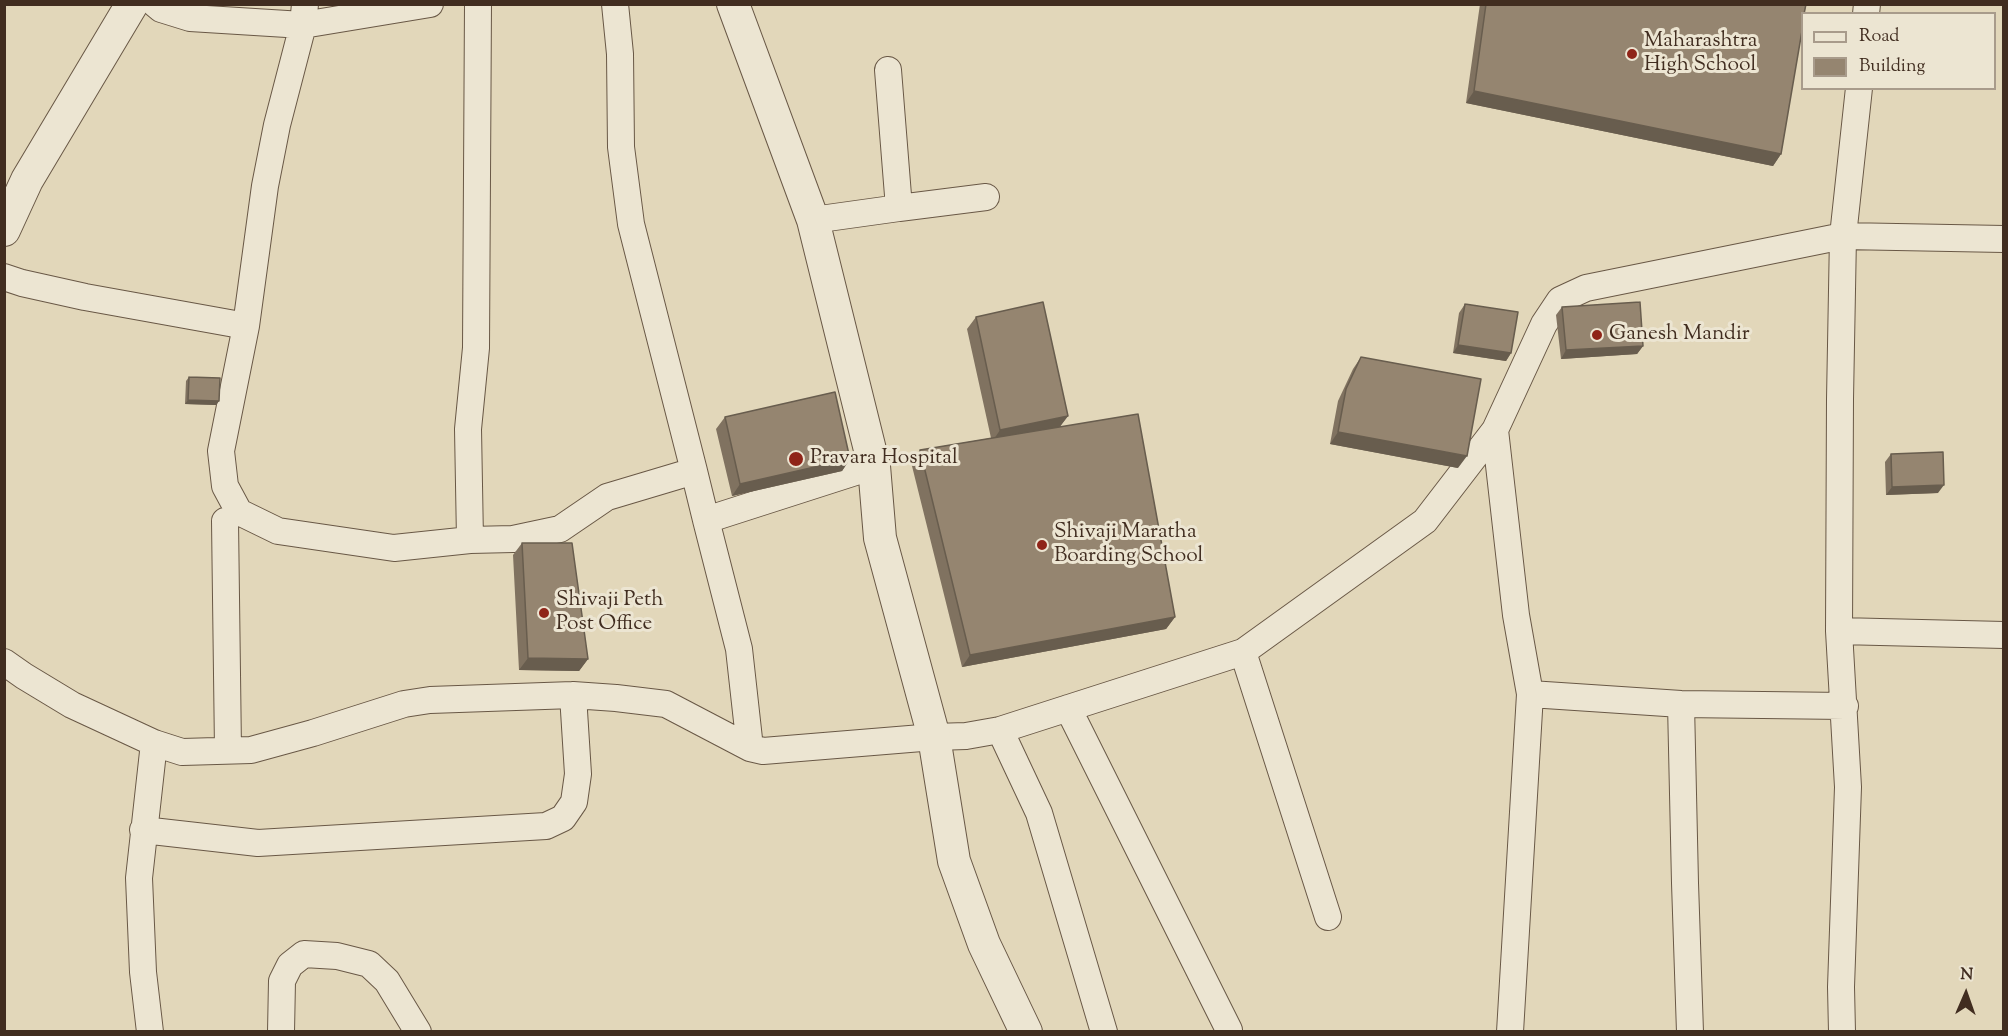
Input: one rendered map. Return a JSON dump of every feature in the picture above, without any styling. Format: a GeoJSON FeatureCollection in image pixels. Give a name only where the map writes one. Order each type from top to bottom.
{"type":"FeatureCollection","features":[{"type":"Feature","properties":{"kind":"street"},"geometry":{"type":"LineString","coordinates":[[4,230],[27,180],[132,4]]}},
{"type":"Feature","properties":{"kind":"street"},"geometry":{"type":"LineString","coordinates":[[155,4],[161,9],[190,18],[304,15],[430,4]]}},
{"type":"Feature","properties":{"kind":"street"},"geometry":{"type":"LineString","coordinates":[[470,540],[468,429],[476,348],[478,4]]}},
{"type":"Feature","properties":{"kind":"street"},"geometry":{"type":"LineString","coordinates":[[615,4],[620,54],[621,147],[631,224],[739,649],[750,748]]}},
{"type":"Feature","properties":{"kind":"street"},"geometry":{"type":"LineString","coordinates":[[733,4],[813,220],[874,466],[880,538],[934,737],[954,861],[984,944],[1026,1032]]}},
{"type":"Feature","properties":{"kind":"street"},"geometry":{"type":"LineString","coordinates":[[304,15],[277,125],[265,186],[246,326],[220,451],[225,486],[239,512],[278,531],[394,548],[470,540],[513,539],[560,529],[607,497],[694,471]]}},
{"type":"Feature","properties":{"kind":"street"},"geometry":{"type":"LineString","coordinates":[[888,70],[899,208]]}},
{"type":"Feature","properties":{"kind":"street"},"geometry":{"type":"LineString","coordinates":[[1842,1032],[1841,987],[1848,788],[1839,631],[1840,399],[1843,236],[1859,90]]}},
{"type":"Feature","properties":{"kind":"street"},"geometry":{"type":"LineString","coordinates":[[813,220],[986,197]]}},
{"type":"Feature","properties":{"kind":"street"},"geometry":{"type":"LineString","coordinates":[[4,662],[72,705],[154,743],[182,752],[251,750],[314,733],[404,704],[430,699],[573,695],[666,704],[750,748],[763,751],[966,736],[1000,730],[1243,652],[1425,521],[1495,430],[1544,324],[1560,300],[1586,288],[1843,236],[2004,239]]}},
{"type":"Feature","properties":{"kind":"street"},"geometry":{"type":"LineString","coordinates":[[4,277],[85,297],[246,326]]}},
{"type":"Feature","properties":{"kind":"street"},"geometry":{"type":"LineString","coordinates":[[1495,430],[1516,615],[1530,694],[1510,1032]]}},
{"type":"Feature","properties":{"kind":"street"},"geometry":{"type":"LineString","coordinates":[[706,520],[874,466]]}},
{"type":"Feature","properties":{"kind":"street"},"geometry":{"type":"LineString","coordinates":[[225,521],[228,750]]}},
{"type":"Feature","properties":{"kind":"street"},"geometry":{"type":"LineString","coordinates":[[1839,631],[2004,635]]}},
{"type":"Feature","properties":{"kind":"street"},"geometry":{"type":"LineString","coordinates":[[1243,652],[1328,917]]}},
{"type":"Feature","properties":{"kind":"street"},"geometry":{"type":"LineString","coordinates":[[1530,694],[1682,704],[1845,706]]}},
{"type":"Feature","properties":{"kind":"street"},"geometry":{"type":"LineString","coordinates":[[143,830],[258,843],[546,826],[563,818],[574,802],[578,774],[573,695]]}},
{"type":"Feature","properties":{"kind":"street"},"geometry":{"type":"LineString","coordinates":[[1682,704],[1684,883],[1690,1032]]}},
{"type":"Feature","properties":{"kind":"street"},"geometry":{"type":"LineString","coordinates":[[1068,708],[1229,1030]]}},
{"type":"Feature","properties":{"kind":"street"},"geometry":{"type":"LineString","coordinates":[[1000,730],[1039,813],[1104,1032]]}},
{"type":"Feature","properties":{"kind":"street"},"geometry":{"type":"LineString","coordinates":[[150,1032],[143,972],[140,878],[143,830],[154,743]]}},
{"type":"Feature","properties":{"kind":"street"},"geometry":{"type":"LineString","coordinates":[[281,1032],[282,981],[290,965],[304,954],[337,956],[369,964],[387,981],[418,1032]]}},
{"type":"Feature","properties":{"kind":"building","name":"Maharashtra High School"},"geometry":{"type":"Polygon","coordinates":[[[1486,4],[1806,4],[1804,12],[1801,12],[1801,37],[1781,154],[1474,91],[1486,4]]]}},
{"type":"Feature","properties":{"kind":"building"},"geometry":{"type":"Polygon","coordinates":[[[1043,302],[1068,416],[1000,430],[976,317],[1043,302]]]}},
{"type":"Feature","properties":{"kind":"building","name":"Ganesh Mandir"},"geometry":{"type":"Polygon","coordinates":[[[1640,302],[1643,346],[1566,350],[1562,307],[1640,302]]]}},
{"type":"Feature","properties":{"kind":"building"},"geometry":{"type":"Polygon","coordinates":[[[1465,304],[1518,312],[1511,353],[1458,345],[1465,304]]]}},
{"type":"Feature","properties":{"kind":"building"},"geometry":{"type":"Polygon","coordinates":[[[1361,357],[1481,379],[1467,456],[1338,432],[1346,389],[1361,357]]]}},
{"type":"Feature","properties":{"kind":"building"},"geometry":{"type":"Polygon","coordinates":[[[189,377],[220,378],[219,401],[188,400],[189,377]]]}},
{"type":"Feature","properties":{"kind":"building"},"geometry":{"type":"Polygon","coordinates":[[[835,392],[850,459],[740,484],[725,417],[835,392]]]}},
{"type":"Feature","properties":{"kind":"building","name":"Shivaji Maratha Boarding School"},"geometry":{"type":"Polygon","coordinates":[[[1138,414],[1175,617],[970,655],[920,450],[1138,414]]]}},
{"type":"Feature","properties":{"kind":"building"},"geometry":{"type":"Polygon","coordinates":[[[1943,452],[1944,485],[1892,487],[1891,454],[1943,452]]]}},
{"type":"Feature","properties":{"kind":"building","name":"Shivaji Peth Post Office"},"geometry":{"type":"Polygon","coordinates":[[[522,543],[572,543],[588,659],[528,658],[522,543]]]}},
{"type":"Feature","properties":{"kind":"place","name":"Maharashtra High School"},"geometry":{"type":"Point","coordinates":[1632,54]}},
{"type":"Feature","properties":{"kind":"place","name":"Ganesh Mandir"},"geometry":{"type":"Point","coordinates":[1597,335]}},
{"type":"Feature","properties":{"kind":"place","name":"Pravara Hospital"},"geometry":{"type":"Point","coordinates":[796,459]}},
{"type":"Feature","properties":{"kind":"place","name":"Shivaji Maratha Boarding School"},"geometry":{"type":"Point","coordinates":[1042,545]}},
{"type":"Feature","properties":{"kind":"place","name":"Shivaji Peth Post Office"},"geometry":{"type":"Point","coordinates":[544,613]}}]}
